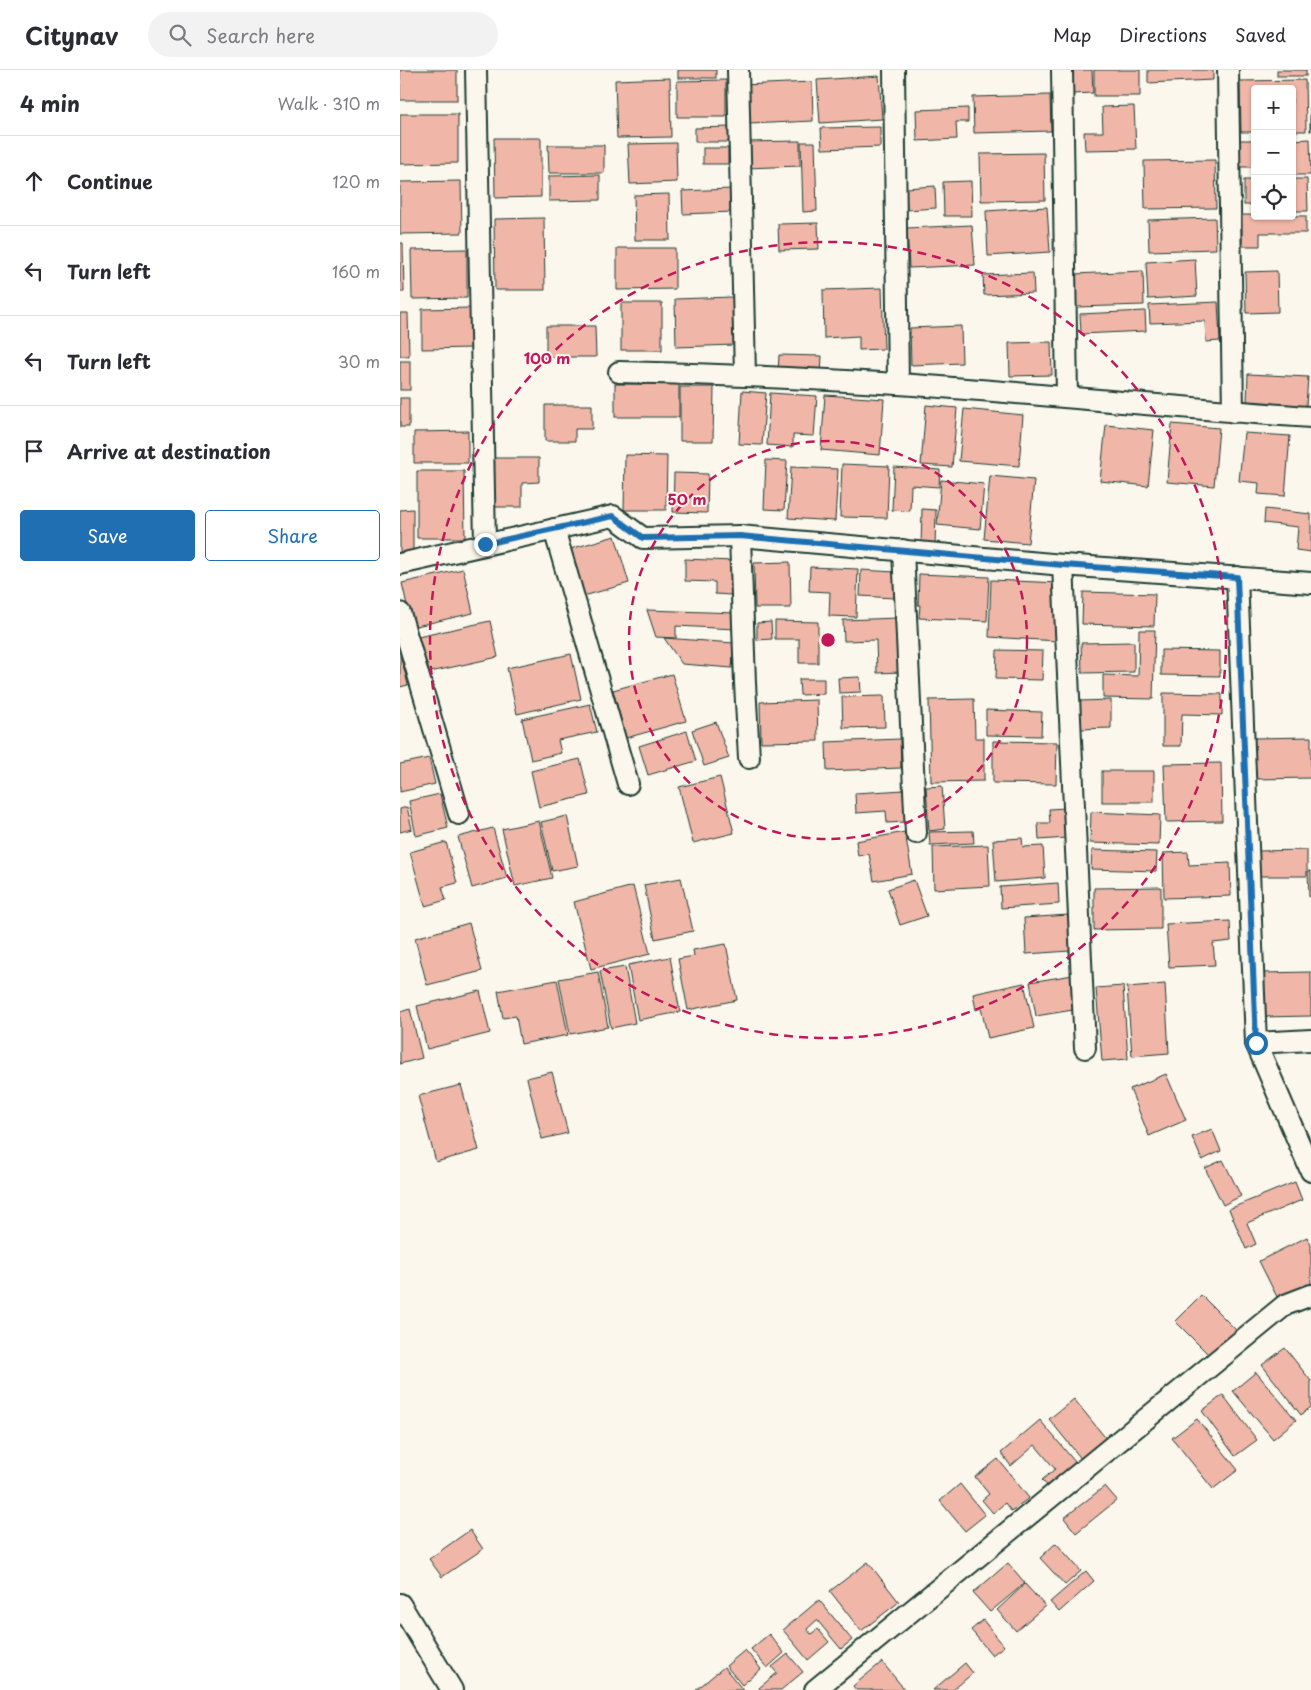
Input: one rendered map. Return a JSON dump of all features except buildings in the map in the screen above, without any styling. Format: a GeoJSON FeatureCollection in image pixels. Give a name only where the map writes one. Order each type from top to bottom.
{"type":"FeatureCollection","features":[{"type":"Feature","properties":{"kind":"street"},"geometry":{"type":"LineString","coordinates":[[476,70],[485,544]]}},
{"type":"Feature","properties":{"kind":"street"},"geometry":{"type":"LineString","coordinates":[[738,70],[745,375]]}},
{"type":"Feature","properties":{"kind":"street"},"geometry":{"type":"LineString","coordinates":[[894,70],[898,384]]}},
{"type":"Feature","properties":{"kind":"street"},"geometry":{"type":"LineString","coordinates":[[1062,70],[1067,397]]}},
{"type":"Feature","properties":{"kind":"street"},"geometry":{"type":"LineString","coordinates":[[1228,70],[1233,412]]}},
{"type":"Feature","properties":{"kind":"street"},"geometry":{"type":"LineString","coordinates":[[619,372],[745,375],[898,384],[1233,412],[1311,416]]}},
{"type":"Feature","properties":{"kind":"street"},"geometry":{"type":"LineString","coordinates":[[400,564],[613,516],[643,538],[740,536],[1063,565],[1311,583]]}},
{"type":"Feature","properties":{"kind":"street"},"geometry":{"type":"LineString","coordinates":[[554,529],[628,784]]}},
{"type":"Feature","properties":{"kind":"street"},"geometry":{"type":"LineString","coordinates":[[740,536],[749,758]]}},
{"type":"Feature","properties":{"kind":"street"},"geometry":{"type":"LineString","coordinates":[[903,550],[916,833]]}},
{"type":"Feature","properties":{"kind":"street"},"geometry":{"type":"LineString","coordinates":[[1063,565],[1085,1048]]}},
{"type":"Feature","properties":{"kind":"street"},"geometry":{"type":"LineString","coordinates":[[1237,577],[1256,1043],[1311,1171]]}},
{"type":"Feature","properties":{"kind":"street"},"geometry":{"type":"LineString","coordinates":[[400,613],[459,814]]}},
{"type":"Feature","properties":{"kind":"street"},"geometry":{"type":"LineString","coordinates":[[1256,1043],[1311,1040]]}},
{"type":"Feature","properties":{"kind":"street"},"geometry":{"type":"LineString","coordinates":[[815,1690],[1285,1305],[1311,1294]]}},
{"type":"Feature","properties":{"kind":"street"},"geometry":{"type":"LineString","coordinates":[[404,1618],[452,1690]]}},
{"type":"Feature","properties":{"kind":"route"},"geometry":{"type":"LineString","coordinates":[[485,544],[613,516],[643,538],[740,536],[1063,565],[1237,577],[1256,1043]]}}]}
